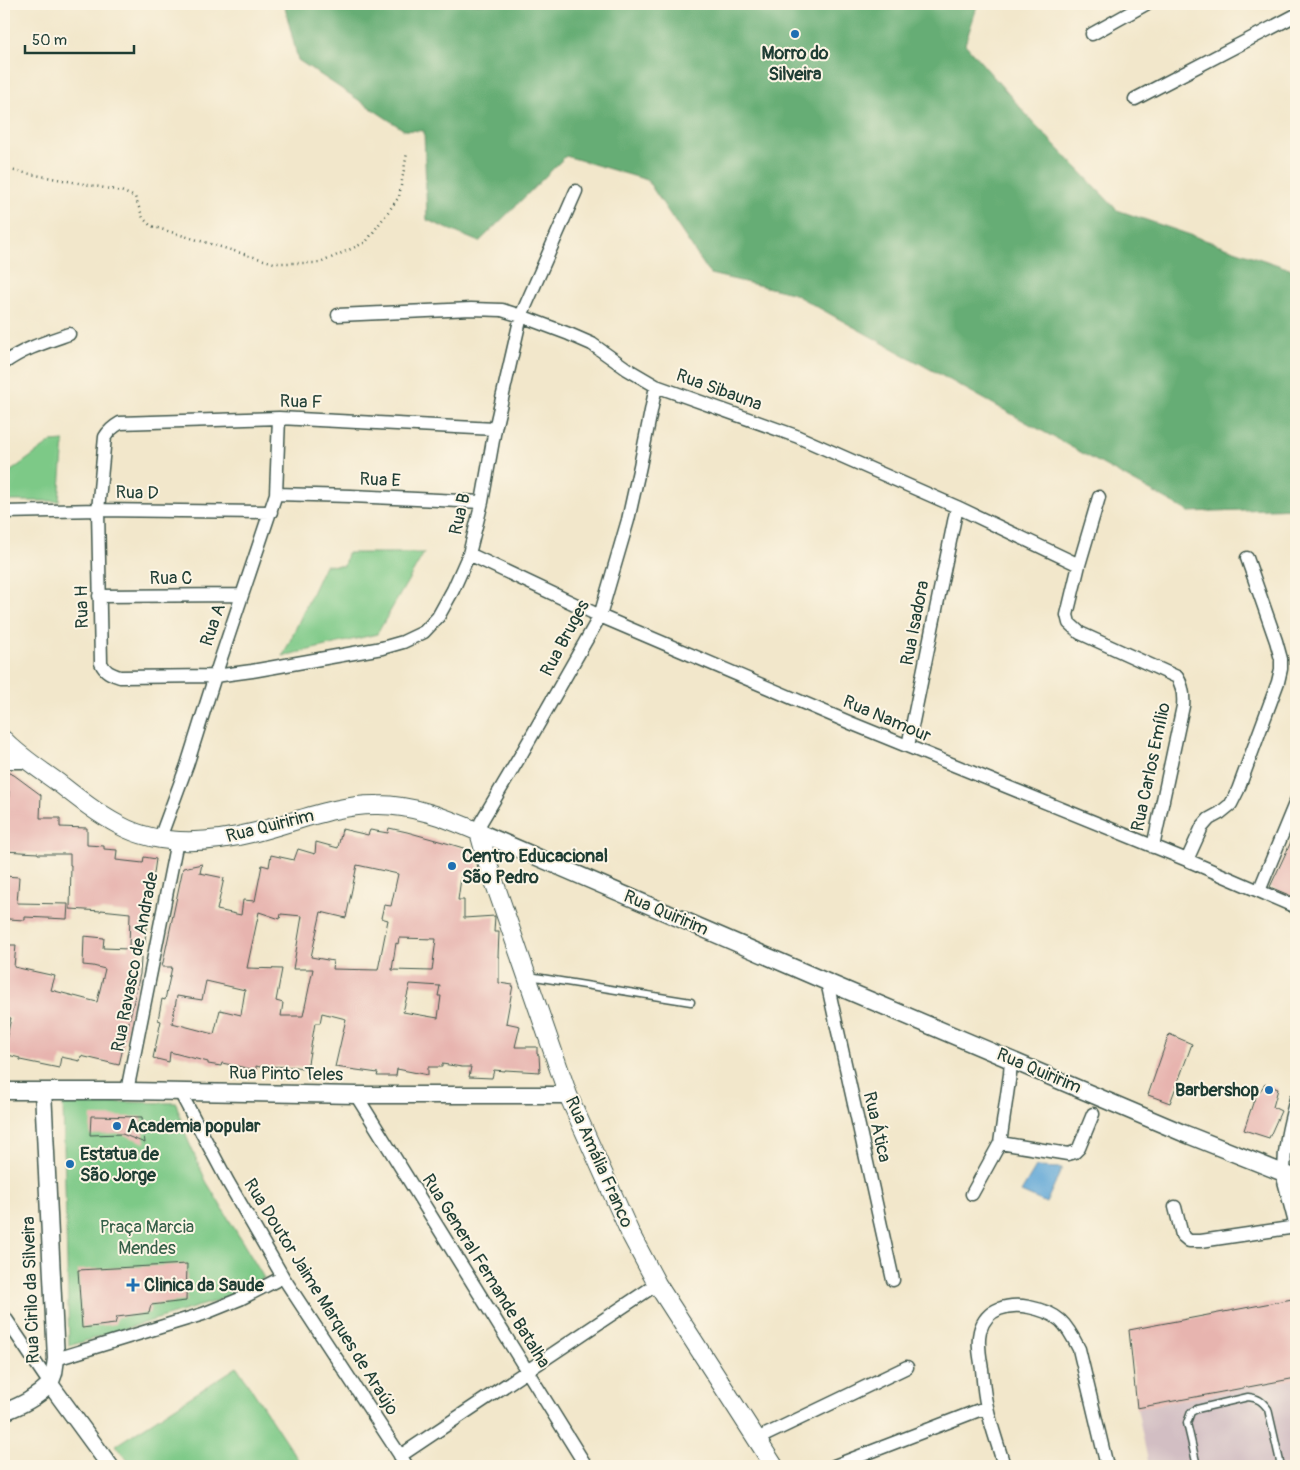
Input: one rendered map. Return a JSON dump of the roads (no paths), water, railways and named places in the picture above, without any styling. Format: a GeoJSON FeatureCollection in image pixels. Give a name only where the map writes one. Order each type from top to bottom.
{"type":"FeatureCollection","features":[{"type":"Feature","properties":{"kind":"main road","name":"Rua Quiririm"},"geometry":{"type":"LineString","coordinates":[[4,740],[30,762],[96,811],[121,826],[140,834],[169,839],[206,841],[228,838],[354,806],[378,805],[399,806],[427,812],[479,832]]}},
{"type":"Feature","properties":{"kind":"main road","name":"Rua Amália Franco"},"geometry":{"type":"LineString","coordinates":[[479,832],[568,1095],[631,1235],[657,1284],[774,1466]]}},
{"type":"Feature","properties":{"kind":"street"},"geometry":{"type":"LineString","coordinates":[[1092,34],[1146,4]]}},
{"type":"Feature","properties":{"kind":"street"},"geometry":{"type":"LineString","coordinates":[[1135,99],[1296,15]]}},
{"type":"Feature","properties":{"kind":"street","name":"Rua B"},"geometry":{"type":"LineString","coordinates":[[215,676],[382,648],[424,632],[438,617],[453,590],[469,554],[482,502],[495,429],[521,316],[576,191]]}},
{"type":"Feature","properties":{"kind":"street","name":"Rua Sibauna"},"geometry":{"type":"LineString","coordinates":[[338,315],[472,308],[502,310],[521,316],[592,344],[656,386],[796,436],[956,506],[1079,565]]}},
{"type":"Feature","properties":{"kind":"street"},"geometry":{"type":"LineString","coordinates":[[4,363],[35,346],[68,334]]}},
{"type":"Feature","properties":{"kind":"street","name":"Rua Bruges"},"geometry":{"type":"LineString","coordinates":[[479,832],[481,822],[600,616],[628,520],[656,386]]}},
{"type":"Feature","properties":{"kind":"street","name":"Rua F"},"geometry":{"type":"LineString","coordinates":[[108,431],[120,423],[278,418],[495,429]]}},
{"type":"Feature","properties":{"kind":"street","name":"Rua A"},"geometry":{"type":"LineString","coordinates":[[169,839],[187,765],[276,494],[278,418]]}},
{"type":"Feature","properties":{"kind":"street","name":"Rua H"},"geometry":{"type":"LineString","coordinates":[[108,431],[105,437],[98,510],[101,663],[103,669],[120,676],[215,676]]}},
{"type":"Feature","properties":{"kind":"street","name":"Rua E"},"geometry":{"type":"LineString","coordinates":[[276,494],[482,502]]}},
{"type":"Feature","properties":{"kind":"street","name":"Rua Carlos Emílio"},"geometry":{"type":"LineString","coordinates":[[1099,497],[1079,565],[1067,615],[1069,623],[1080,633],[1176,677],[1181,684],[1184,694],[1184,706],[1153,847]]}},
{"type":"Feature","properties":{"kind":"street","name":"Rua Isadora"},"geometry":{"type":"LineString","coordinates":[[908,746],[956,506]]}},
{"type":"Feature","properties":{"kind":"street","name":"Rua D"},"geometry":{"type":"LineString","coordinates":[[4,512],[98,510],[270,512]]}},
{"type":"Feature","properties":{"kind":"street","name":"Rua Namour"},"geometry":{"type":"LineString","coordinates":[[469,554],[600,616],[1296,907]]}},
{"type":"Feature","properties":{"kind":"street"},"geometry":{"type":"LineString","coordinates":[[1187,860],[1202,827],[1209,819],[1231,804],[1238,790],[1275,691],[1281,669],[1281,659],[1276,640],[1247,558]]}},
{"type":"Feature","properties":{"kind":"street","name":"Rua C"},"geometry":{"type":"LineString","coordinates":[[100,596],[242,595]]}},
{"type":"Feature","properties":{"kind":"street"},"geometry":{"type":"LineString","coordinates":[[4,762],[30,762]]}},
{"type":"Feature","properties":{"kind":"street"},"geometry":{"type":"LineString","coordinates":[[1259,892],[1296,801]]}},
{"type":"Feature","properties":{"kind":"street","name":"Rua Quiririm"},"geometry":{"type":"LineString","coordinates":[[479,832],[827,982],[1183,1133],[1290,1176]]}},
{"type":"Feature","properties":{"kind":"street","name":"Rua Ravasco de Andrade"},"geometry":{"type":"LineString","coordinates":[[127,1091],[169,839]]}},
{"type":"Feature","properties":{"kind":"street","name":"Rua Ática"},"geometry":{"type":"LineString","coordinates":[[827,982],[893,1280]]}},
{"type":"Feature","properties":{"kind":"street"},"geometry":{"type":"LineString","coordinates":[[972,1194],[1000,1143],[1010,1074],[1010,1059]]}},
{"type":"Feature","properties":{"kind":"street","name":"Rua Pinto Teles"},"geometry":{"type":"LineString","coordinates":[[4,1091],[356,1095],[568,1095]]}},
{"type":"Feature","properties":{"kind":"street","name":"Rua Cirilo da Silveira"},"geometry":{"type":"LineString","coordinates":[[43,1091],[56,1359],[50,1384],[110,1466]]}},
{"type":"Feature","properties":{"kind":"street","name":"Rua Doutor Jaime Marques de Araújo"},"geometry":{"type":"LineString","coordinates":[[180,1092],[282,1277],[404,1461]]}},
{"type":"Feature","properties":{"kind":"street","name":"Rua General Fernande Batalha"},"geometry":{"type":"LineString","coordinates":[[356,1095],[586,1466]]}},
{"type":"Feature","properties":{"kind":"street"},"geometry":{"type":"LineString","coordinates":[[1296,1099],[1284,1151],[1290,1176],[1296,1219]]}},
{"type":"Feature","properties":{"kind":"street"},"geometry":{"type":"LineString","coordinates":[[1000,1143],[1068,1154],[1075,1152],[1079,1148],[1093,1114]]}},
{"type":"Feature","properties":{"kind":"street"},"geometry":{"type":"LineString","coordinates":[[1175,1207],[1182,1235],[1189,1241],[1201,1242],[1296,1227]]}},
{"type":"Feature","properties":{"kind":"street"},"geometry":{"type":"LineString","coordinates":[[56,1359],[203,1314],[240,1299],[282,1277]]}},
{"type":"Feature","properties":{"kind":"street"},"geometry":{"type":"LineString","coordinates":[[404,1461],[528,1371],[657,1284]]}},
{"type":"Feature","properties":{"kind":"street"},"geometry":{"type":"LineString","coordinates":[[1004,1466],[987,1407],[978,1347],[979,1332],[984,1320],[998,1308],[1016,1304],[1044,1310],[1060,1319],[1071,1334],[1079,1349],[1107,1466]]}},
{"type":"Feature","properties":{"kind":"street"},"geometry":{"type":"LineString","coordinates":[[4,1316],[50,1384],[40,1394],[25,1404],[4,1412]]}},
{"type":"Feature","properties":{"kind":"street"},"geometry":{"type":"LineString","coordinates":[[757,1439],[907,1367]]}},
{"type":"Feature","properties":{"kind":"street"},"geometry":{"type":"LineString","coordinates":[[834,1466],[987,1407]]}},
{"type":"Feature","properties":{"kind":"lane"},"geometry":{"type":"LineString","coordinates":[[528,976],[691,1002]]}},
{"type":"Feature","properties":{"kind":"lane"},"geometry":{"type":"LineString","coordinates":[[1197,1466],[1187,1423],[1191,1412],[1248,1398],[1256,1398],[1268,1409],[1281,1466]]}},
{"type":"Feature","properties":{"kind":"water"},"geometry":{"type":"Polygon","coordinates":[[[1036,1167],[1062,1168],[1046,1203],[1021,1192],[1036,1167]]]}},
{"type":"Feature","properties":{"kind":"place","name":"Morro do Silveira"},"geometry":{"type":"Point","coordinates":[795,34]}},
{"type":"Feature","properties":{"kind":"place","name":"Centro Educacional São Pedro"},"geometry":{"type":"Point","coordinates":[452,866]}},
{"type":"Feature","properties":{"kind":"place","name":"Barbershop"},"geometry":{"type":"Point","coordinates":[1269,1090]}},
{"type":"Feature","properties":{"kind":"place","name":"Academia popular"},"geometry":{"type":"Point","coordinates":[117,1126]}},
{"type":"Feature","properties":{"kind":"place","name":"Estatua de São Jorge"},"geometry":{"type":"Point","coordinates":[70,1164]}},
{"type":"Feature","properties":{"kind":"place","name":"Clinica da Saude"},"geometry":{"type":"Point","coordinates":[133,1285]}},
{"type":"Feature","properties":{"kind":"park label","name":"Praça Marcia Mendes"},"geometry":{"type":"Point","coordinates":[147,1237]}}]}
